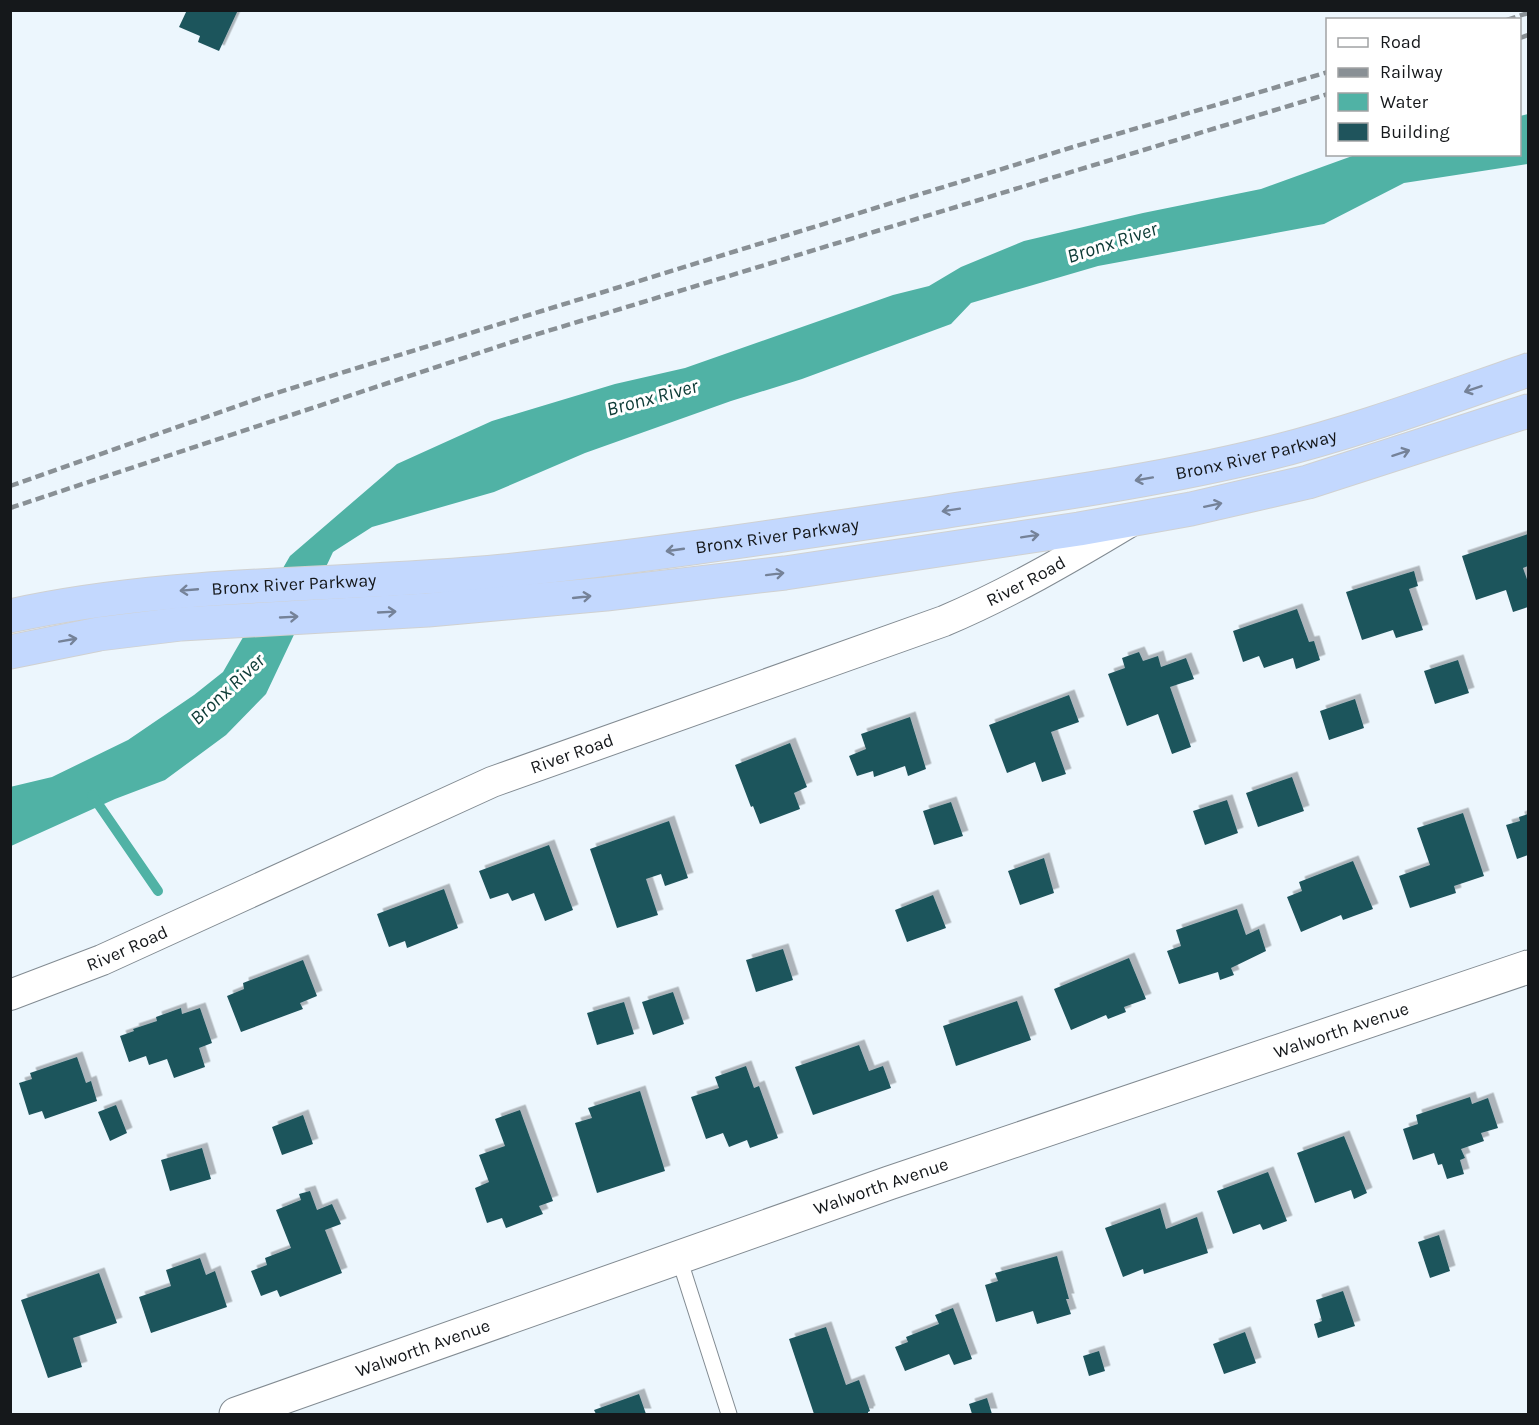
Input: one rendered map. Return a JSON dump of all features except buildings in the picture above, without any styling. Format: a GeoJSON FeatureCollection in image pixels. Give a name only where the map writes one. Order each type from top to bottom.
{"type":"FeatureCollection","features":[{"type":"Feature","properties":{"kind":"highway","name":"Bronx River Parkway"},"geometry":{"type":"LineString","coordinates":[[10,616],[95,600],[154,593],[436,577],[563,565],[856,525],[1106,486],[1264,454],[1374,423],[1528,370]]}},
{"type":"Feature","properties":{"kind":"highway","name":"Bronx River Parkway"},"geometry":{"type":"LineString","coordinates":[[10,652],[139,628],[549,601],[729,580],[911,555],[1191,509],[1308,482],[1528,411]]}},
{"type":"Feature","properties":{"kind":"street","name":"River Road"},"geometry":{"type":"LineString","coordinates":[[10,995],[102,960],[492,782],[944,621],[985,604],[1135,519]]}},
{"type":"Feature","properties":{"kind":"street","name":"Walworth Avenue"},"geometry":{"type":"LineString","coordinates":[[236,1414],[890,1183],[1528,967]]}},
{"type":"Feature","properties":{"kind":"lane"},"geometry":{"type":"LineString","coordinates":[[679,1258],[729,1414]]}},
{"type":"Feature","properties":{"kind":"water","name":"Bronx River"},"geometry":{"type":"Polygon","coordinates":[[[1528,114],[1528,164],[1404,183],[1324,224],[1098,266],[971,303],[951,324],[802,379],[731,401],[585,453],[494,492],[372,527],[333,552],[266,694],[226,735],[165,780],[115,799],[11,846],[10,787],[52,777],[128,740],[194,695],[223,672],[290,556],[397,464],[492,421],[615,384],[685,368],[893,295],[929,286],[961,267],[1024,241],[1143,213],[1261,189],[1352,156],[1521,156],[1521,116],[1528,114]]]}},
{"type":"Feature","properties":{"kind":"waterway"},"geometry":{"type":"LineString","coordinates":[[92,795],[158,891]]}},
{"type":"Feature","properties":{"kind":"railway"},"geometry":{"type":"LineString","coordinates":[[1513,18],[1528,13]]}},
{"type":"Feature","properties":{"kind":"railway"},"geometry":{"type":"LineString","coordinates":[[1521,38],[1528,35]]}},
{"type":"Feature","properties":{"kind":"railway"},"geometry":{"type":"LineString","coordinates":[[10,486],[260,398],[1073,147],[1326,73]]}},
{"type":"Feature","properties":{"kind":"railway"},"geometry":{"type":"LineString","coordinates":[[10,508],[518,340],[1326,95]]}}]}
